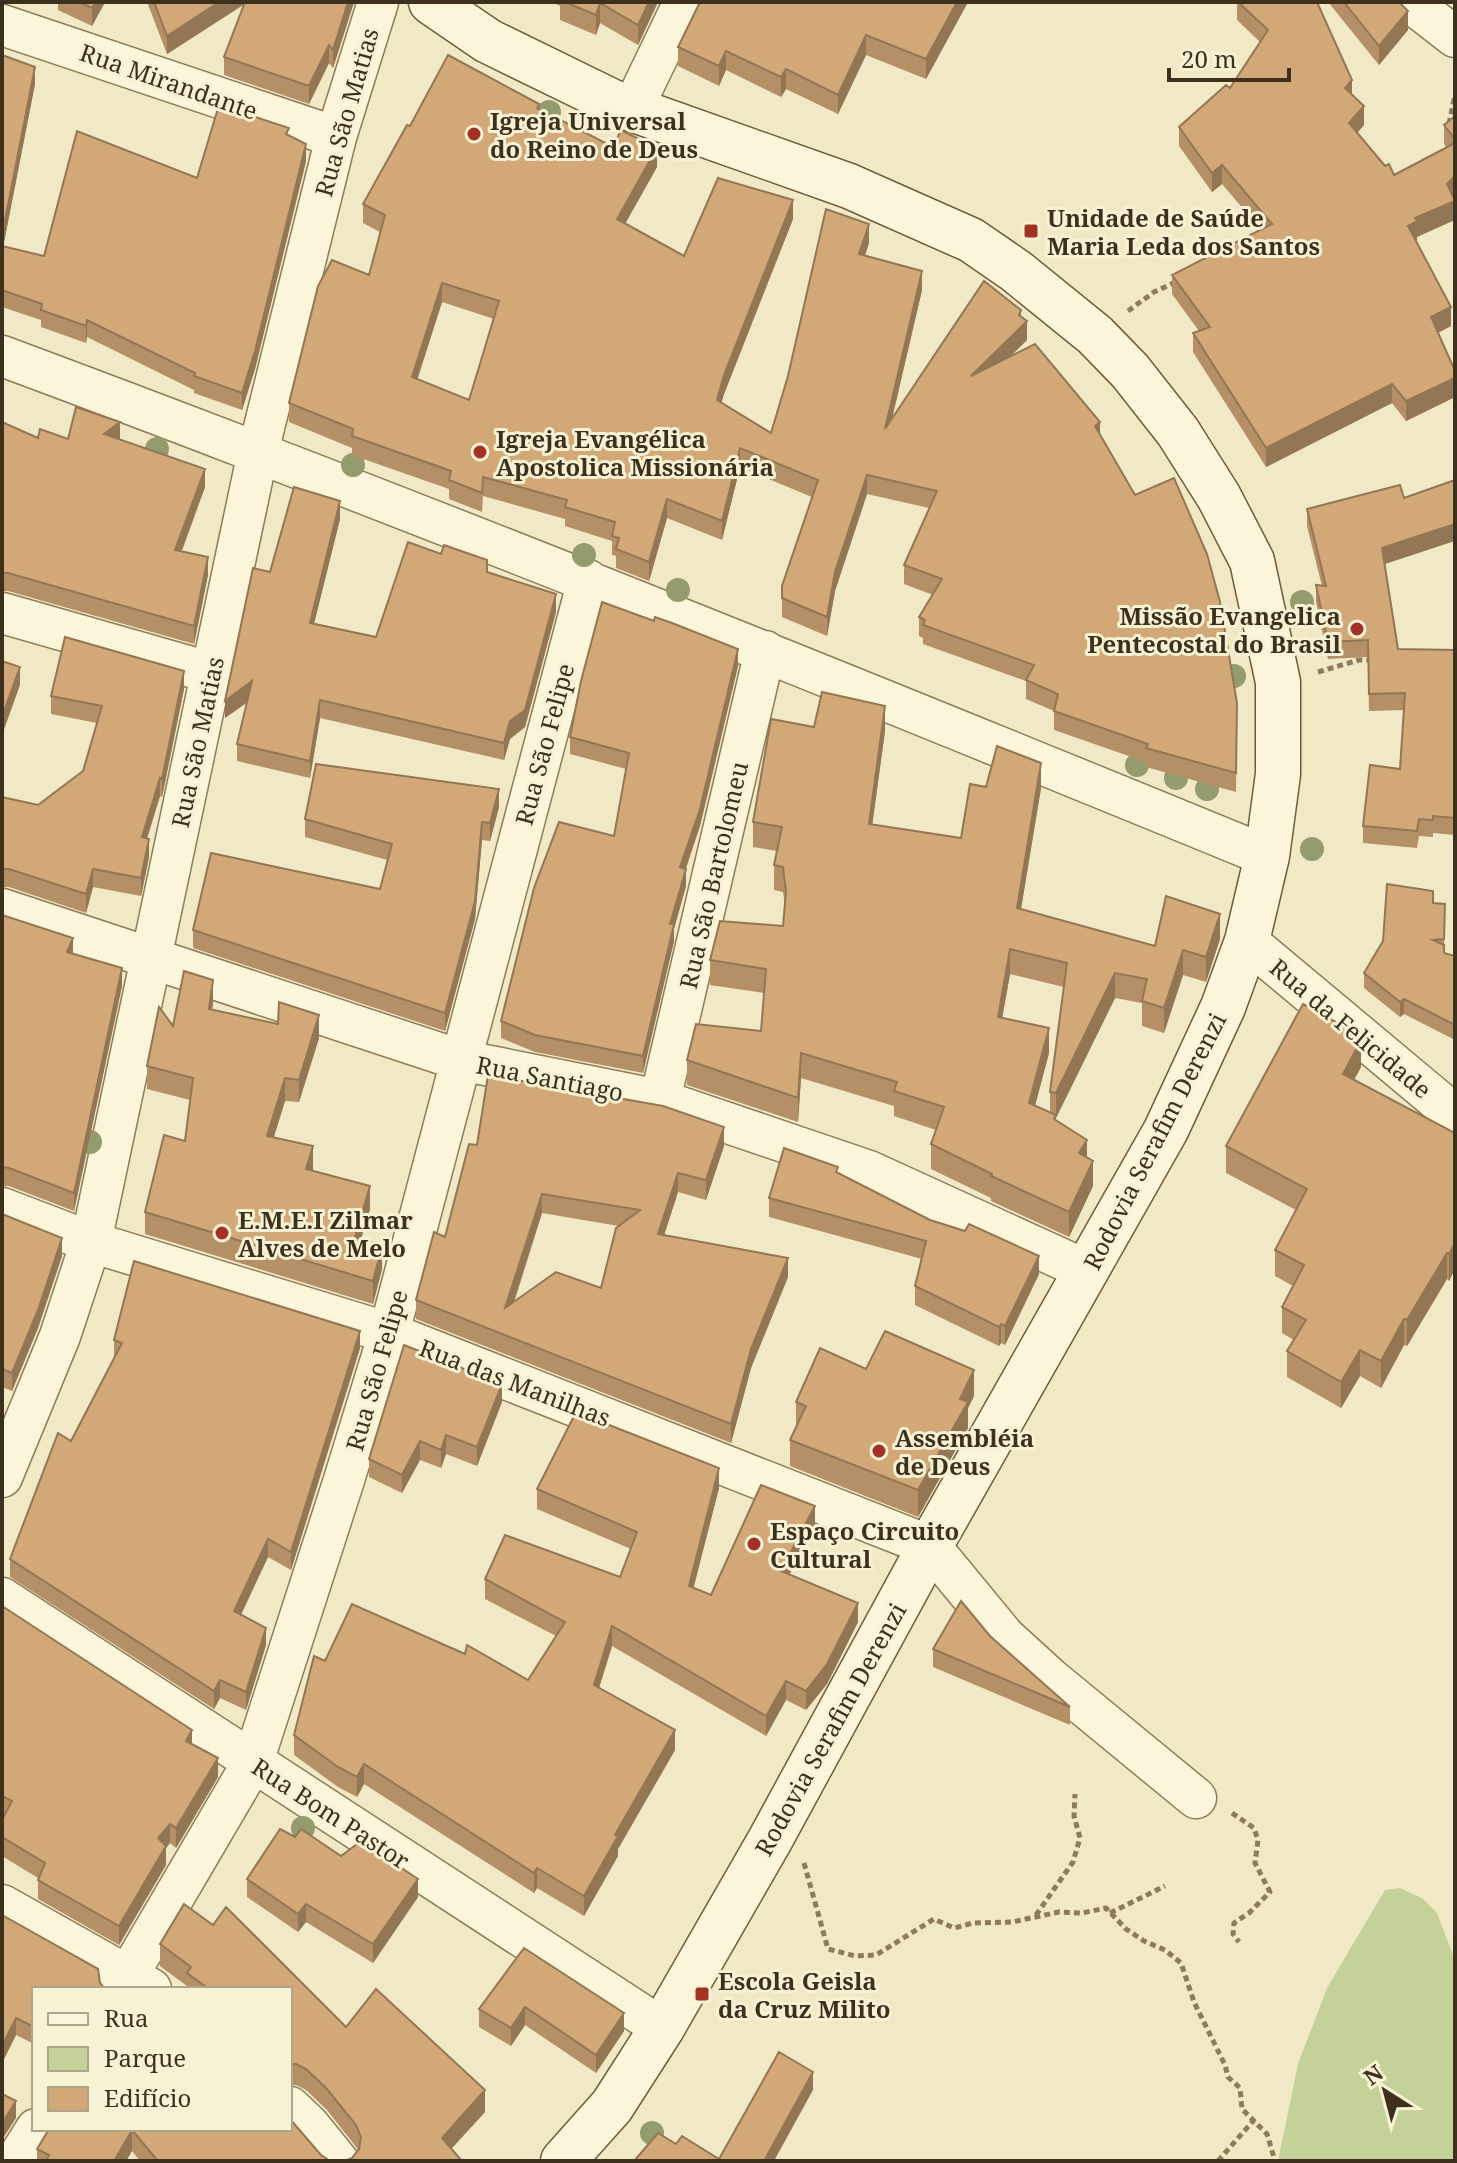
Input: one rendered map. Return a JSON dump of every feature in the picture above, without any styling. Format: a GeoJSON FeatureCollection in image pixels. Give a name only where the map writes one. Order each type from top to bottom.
{"type":"FeatureCollection","features":[{"type":"Feature","properties":{"kind":"main road","name":"Rodovia Serafim Derenzi"},"geometry":{"type":"LineString","coordinates":[[431,2],[488,41],[624,106],[849,186],[971,240],[1016,271],[1095,335],[1130,371],[1178,432],[1219,497],[1252,561],[1278,682],[1278,774],[1267,856],[1247,941],[1223,1007],[1166,1130],[662,2028],[612,2106],[563,2161]]}},
{"type":"Feature","properties":{"kind":"street","name":"Rua São Matias"},"geometry":{"type":"LineString","coordinates":[[2,1477],[60,1336],[91,1242],[258,452],[336,137],[378,2]]}},
{"type":"Feature","properties":{"kind":"street"},"geometry":{"type":"LineString","coordinates":[[624,106],[684,2]]}},
{"type":"Feature","properties":{"kind":"street"},"geometry":{"type":"LineString","coordinates":[[1410,2],[1455,37]]}},
{"type":"Feature","properties":{"kind":"street","name":"Rua Mirandante"},"geometry":{"type":"LineString","coordinates":[[2,25],[336,137]]}},
{"type":"Feature","properties":{"kind":"street"},"geometry":{"type":"LineString","coordinates":[[2,356],[588,580],[1267,856]]}},
{"type":"Feature","properties":{"kind":"street","name":"Rua São Felipe"},"geometry":{"type":"LineString","coordinates":[[133,1984],[253,1762],[389,1333],[588,580]]}},
{"type":"Feature","properties":{"kind":"street"},"geometry":{"type":"LineString","coordinates":[[2,613],[212,673]]}},
{"type":"Feature","properties":{"kind":"street","name":"Rua São Bartolomeu"},"geometry":{"type":"LineString","coordinates":[[660,1100],[765,651]]}},
{"type":"Feature","properties":{"kind":"street","name":"Rua Santiago"},"geometry":{"type":"LineString","coordinates":[[2,909],[460,1060],[660,1100],[869,1171],[1088,1271]]}},
{"type":"Feature","properties":{"kind":"street","name":"Rua da Felicidade"},"geometry":{"type":"LineString","coordinates":[[1247,941],[1455,1115]]}},
{"type":"Feature","properties":{"kind":"street","name":"Rua das Manilhas"},"geometry":{"type":"LineString","coordinates":[[2,1208],[91,1242],[389,1333],[930,1546]]}},
{"type":"Feature","properties":{"kind":"street"},"geometry":{"type":"LineString","coordinates":[[930,1546],[1005,1637],[1196,1798]]}},
{"type":"Feature","properties":{"kind":"street","name":"Rua Bom Pastor"},"geometry":{"type":"LineString","coordinates":[[2,1598],[662,2028]]}},
{"type":"Feature","properties":{"kind":"street"},"geometry":{"type":"LineString","coordinates":[[2,1905],[133,1984]]}},
{"type":"Feature","properties":{"kind":"street"},"geometry":{"type":"LineString","coordinates":[[292,2109],[338,2161]]}},
{"type":"Feature","properties":{"kind":"street"},"geometry":{"type":"LineString","coordinates":[[16,2161],[35,2131]]}},
{"type":"Feature","properties":{"kind":"path"},"geometry":{"type":"LineString","coordinates":[[1449,125],[1455,95]]}},
{"type":"Feature","properties":{"kind":"path"},"geometry":{"type":"LineString","coordinates":[[1095,335],[1154,292],[1182,279]]}},
{"type":"Feature","properties":{"kind":"path"},"geometry":{"type":"LineString","coordinates":[[1278,682],[1359,660],[1389,659]]}},
{"type":"Feature","properties":{"kind":"path"},"geometry":{"type":"LineString","coordinates":[[1035,1916],[1073,1862],[1080,1838],[1074,1816],[1075,1794]]}},
{"type":"Feature","properties":{"kind":"path"},"geometry":{"type":"LineString","coordinates":[[1196,1798],[1219,1812],[1231,1812],[1243,1820],[1254,1828],[1258,1840],[1255,1863],[1270,1892],[1234,1923],[1233,1934],[1239,1942]]}},
{"type":"Feature","properties":{"kind":"path"},"geometry":{"type":"LineString","coordinates":[[770,1840],[804,1862],[828,1949],[855,1956],[876,1955],[934,1919],[954,1928],[973,1923],[1012,1922],[1059,1912],[1082,1913],[1106,1908],[1126,1929],[1165,1950],[1181,1963],[1194,2002],[1228,2077],[1240,2088],[1242,2109],[1267,2134],[1275,2161]]}},
{"type":"Feature","properties":{"kind":"path"},"geometry":{"type":"LineString","coordinates":[[1110,1913],[1165,1886]]}},
{"type":"Feature","properties":{"kind":"path"},"geometry":{"type":"LineString","coordinates":[[1218,2161],[1254,2120]]}},
{"type":"Feature","properties":{"kind":"green space"},"geometry":{"type":"Polygon","coordinates":[[[1400,1888],[1423,1899],[1437,1913],[1455,1960],[1455,2161],[1278,2161],[1298,2064],[1327,1988],[1385,1890],[1400,1888]]]}},
{"type":"Feature","properties":{"kind":"building"},"geometry":{"type":"Polygon","coordinates":[[[79,2],[96,2],[92,8],[79,2]]]}},
{"type":"Feature","properties":{"kind":"building"},"geometry":{"type":"Polygon","coordinates":[[[154,2],[219,2],[167,36],[154,2]]]}},
{"type":"Feature","properties":{"kind":"building"},"geometry":{"type":"Polygon","coordinates":[[[245,2],[348,2],[333,50],[329,45],[309,86],[224,57],[245,2]]]}},
{"type":"Feature","properties":{"kind":"building"},"geometry":{"type":"Polygon","coordinates":[[[565,2],[649,2],[638,25],[600,3],[596,15],[565,2]]]}},
{"type":"Feature","properties":{"kind":"building"},"geometry":{"type":"Polygon","coordinates":[[[700,2],[957,2],[926,59],[866,35],[838,95],[786,69],[781,77],[726,51],[719,66],[678,47],[700,2]]]}},
{"type":"Feature","properties":{"kind":"building"},"geometry":{"type":"Polygon","coordinates":[[[1238,2],[1317,2],[1352,80],[1345,88],[1364,106],[1349,123],[1385,166],[1389,164],[1394,175],[1455,143],[1455,176],[1447,184],[1455,201],[1415,218],[1417,221],[1408,226],[1451,307],[1431,317],[1455,371],[1455,378],[1406,401],[1392,384],[1266,448],[1193,333],[1210,327],[1172,275],[1272,224],[1222,165],[1212,173],[1179,127],[1226,85],[1230,88],[1268,30],[1238,2]]]}},
{"type":"Feature","properties":{"kind":"building"},"geometry":{"type":"Polygon","coordinates":[[[1344,2],[1399,2],[1408,11],[1379,46],[1344,2]]]}},
{"type":"Feature","properties":{"kind":"building"},"geometry":{"type":"Polygon","coordinates":[[[2,55],[35,67],[2,236],[2,55]]]}},
{"type":"Feature","properties":{"kind":"building"},"geometry":{"type":"Polygon","coordinates":[[[448,55],[539,104],[537,108],[613,147],[621,130],[657,148],[617,219],[684,256],[718,178],[793,200],[717,400],[771,433],[788,376],[826,209],[869,224],[859,254],[922,271],[885,429],[984,281],[1021,310],[1019,315],[1027,321],[971,376],[1035,344],[1100,422],[1095,426],[1135,495],[1174,478],[1207,554],[1220,602],[1237,703],[1236,773],[1146,748],[1148,744],[1054,711],[1058,694],[1026,680],[1034,665],[923,625],[925,620],[919,617],[942,579],[904,565],[937,491],[867,475],[835,572],[827,617],[782,598],[782,586],[818,480],[740,448],[722,521],[667,499],[649,562],[616,549],[619,538],[612,536],[615,522],[565,507],[567,500],[483,477],[482,493],[449,480],[451,471],[352,436],[353,429],[289,403],[318,286],[332,260],[369,275],[385,215],[363,204],[407,125],[410,126],[448,55]],[[442,283],[412,377],[469,400],[499,301],[442,283]]]}},
{"type":"Feature","properties":{"kind":"building"},"geometry":{"type":"Polygon","coordinates":[[[219,105],[289,128],[286,134],[306,144],[242,393],[194,376],[195,373],[87,320],[86,326],[41,310],[42,304],[2,290],[2,246],[44,256],[77,131],[197,178],[219,105]]]}},
{"type":"Feature","properties":{"kind":"building"},"geometry":{"type":"Polygon","coordinates":[[[1455,116],[1455,139],[1444,125],[1455,116]]]}},
{"type":"Feature","properties":{"kind":"building"},"geometry":{"type":"Polygon","coordinates":[[[76,407],[120,422],[104,434],[205,469],[175,550],[208,557],[194,626],[2,573],[2,422],[38,438],[40,429],[68,439],[76,407]]]}},
{"type":"Feature","properties":{"kind":"building"},"geometry":{"type":"Polygon","coordinates":[[[1455,480],[1455,524],[1382,548],[1398,649],[1455,650],[1455,818],[1433,816],[1433,820],[1419,819],[1417,831],[1363,826],[1370,765],[1400,769],[1405,693],[1369,694],[1368,640],[1328,642],[1316,585],[1326,586],[1307,509],[1400,485],[1404,498],[1455,480]]]}},
{"type":"Feature","properties":{"kind":"building"},"geometry":{"type":"Polygon","coordinates":[[[294,487],[340,501],[310,623],[376,637],[408,542],[441,554],[444,545],[487,560],[487,572],[556,594],[525,710],[510,721],[504,743],[320,700],[310,761],[237,744],[252,681],[225,701],[253,568],[270,572],[294,487]]]}},
{"type":"Feature","properties":{"kind":"building"},"geometry":{"type":"Polygon","coordinates":[[[602,602],[654,621],[655,617],[738,649],[700,809],[680,867],[686,869],[670,924],[674,924],[643,1056],[535,1035],[501,1021],[534,888],[559,822],[614,836],[629,753],[570,737],[602,602]]]}},
{"type":"Feature","properties":{"kind":"building"},"geometry":{"type":"Polygon","coordinates":[[[65,637],[184,671],[162,779],[142,837],[149,839],[141,878],[93,869],[86,894],[2,869],[2,797],[38,805],[83,771],[102,706],[51,696],[65,637]]]}},
{"type":"Feature","properties":{"kind":"building"},"geometry":{"type":"Polygon","coordinates":[[[2,661],[20,667],[2,717],[2,661]]]}},
{"type":"Feature","properties":{"kind":"building"},"geometry":{"type":"Polygon","coordinates":[[[822,692],[885,706],[869,824],[961,838],[970,784],[986,787],[997,746],[1041,763],[1017,908],[1155,946],[1166,896],[1220,914],[1206,957],[1183,950],[1164,1008],[1142,1001],[1147,979],[1115,973],[1056,1093],[1050,1092],[1067,963],[1010,949],[998,1017],[1049,1028],[1029,1103],[1056,1115],[1054,1119],[1087,1140],[1079,1153],[1093,1161],[1069,1212],[931,1144],[944,1107],[894,1091],[897,1082],[801,1053],[798,1098],[687,1060],[696,1024],[761,1031],[766,969],[710,960],[720,921],[783,926],[786,892],[783,867],[774,865],[782,827],[753,822],[771,719],[814,727],[822,692]]]}},
{"type":"Feature","properties":{"kind":"building"},"geometry":{"type":"Polygon","coordinates":[[[316,764],[499,789],[490,823],[482,822],[475,901],[445,1013],[193,930],[211,853],[380,889],[392,844],[305,819],[316,764]]]}},
{"type":"Feature","properties":{"kind":"building"},"geometry":{"type":"Polygon","coordinates":[[[1387,884],[1433,891],[1433,903],[1445,904],[1444,939],[1433,940],[1444,945],[1444,953],[1455,956],[1455,1025],[1404,999],[1400,1002],[1364,973],[1383,941],[1387,884]]]}},
{"type":"Feature","properties":{"kind":"building"},"geometry":{"type":"Polygon","coordinates":[[[2,915],[73,938],[67,952],[122,968],[74,1193],[2,1167],[2,915]]]}},
{"type":"Feature","properties":{"kind":"building"},"geometry":{"type":"Polygon","coordinates":[[[184,971],[213,980],[209,1009],[278,1024],[279,1002],[319,1015],[299,1080],[285,1078],[267,1136],[313,1146],[306,1169],[370,1186],[355,1237],[382,1246],[373,1281],[145,1212],[164,1135],[185,1141],[193,1078],[147,1066],[159,1007],[173,1026],[184,971]]]}},
{"type":"Feature","properties":{"kind":"building"},"geometry":{"type":"Polygon","coordinates":[[[1303,1004],[1345,1027],[1361,1040],[1343,1074],[1455,1133],[1455,1243],[1407,1320],[1404,1319],[1381,1361],[1360,1350],[1341,1382],[1287,1351],[1306,1320],[1282,1307],[1304,1265],[1275,1250],[1307,1189],[1226,1146],[1303,1004]]]}},
{"type":"Feature","properties":{"kind":"building"},"geometry":{"type":"Polygon","coordinates":[[[488,1075],[663,1106],[724,1127],[706,1180],[678,1173],[658,1234],[788,1258],[751,1349],[731,1424],[416,1300],[434,1232],[445,1237],[469,1144],[477,1145],[488,1075]],[[542,1194],[505,1308],[556,1272],[601,1288],[616,1228],[640,1210],[542,1194]]]}},
{"type":"Feature","properties":{"kind":"building"},"geometry":{"type":"Polygon","coordinates":[[[784,1148],[838,1167],[836,1172],[930,1220],[965,1231],[969,1224],[1039,1256],[1005,1326],[1001,1324],[999,1327],[915,1286],[926,1241],[769,1198],[784,1148]]]}},
{"type":"Feature","properties":{"kind":"building"},"geometry":{"type":"Polygon","coordinates":[[[2,1214],[62,1238],[38,1310],[12,1373],[2,1369],[2,1214]]]}},
{"type":"Feature","properties":{"kind":"building"},"geometry":{"type":"Polygon","coordinates":[[[134,1261],[360,1331],[291,1552],[268,1539],[234,1611],[266,1628],[246,1692],[220,1680],[214,1691],[10,1559],[58,1433],[71,1441],[122,1343],[114,1340],[134,1261]]]}},
{"type":"Feature","properties":{"kind":"building"},"geometry":{"type":"Polygon","coordinates":[[[885,1331],[974,1370],[960,1399],[968,1402],[918,1490],[790,1440],[806,1406],[796,1402],[820,1348],[866,1369],[885,1331]]]}},
{"type":"Feature","properties":{"kind":"building"},"geometry":{"type":"Polygon","coordinates":[[[404,1345],[502,1384],[477,1447],[446,1435],[441,1450],[420,1441],[402,1475],[369,1459],[404,1345]]]}},
{"type":"Feature","properties":{"kind":"building"},"geometry":{"type":"Polygon","coordinates":[[[576,1412],[719,1468],[689,1586],[711,1595],[761,1485],[815,1506],[781,1571],[858,1603],[827,1664],[806,1691],[786,1681],[766,1716],[612,1626],[594,1685],[675,1730],[584,1896],[537,1868],[534,1873],[364,1764],[357,1777],[294,1735],[314,1656],[325,1661],[352,1604],[465,1654],[467,1645],[528,1680],[565,1622],[485,1579],[505,1535],[620,1577],[637,1532],[537,1489],[576,1412]]]}},
{"type":"Feature","properties":{"kind":"building"},"geometry":{"type":"Polygon","coordinates":[[[961,1601],[990,1636],[1070,1707],[933,1649],[961,1601]]]}},
{"type":"Feature","properties":{"kind":"building"},"geometry":{"type":"Polygon","coordinates":[[[2,1606],[192,1730],[186,1741],[218,1758],[176,1828],[170,1824],[158,1838],[166,1846],[119,1926],[38,1880],[45,1863],[2,1837],[2,1820],[12,1801],[2,1796],[2,1606]]]}},
{"type":"Feature","properties":{"kind":"building"},"geometry":{"type":"Polygon","coordinates":[[[280,1829],[295,1837],[301,1829],[341,1856],[361,1841],[418,1879],[373,1944],[306,1904],[298,1914],[247,1879],[280,1829]]]}},
{"type":"Feature","properties":{"kind":"building"},"geometry":{"type":"Polygon","coordinates":[[[184,1904],[213,1925],[226,1907],[346,2027],[376,1989],[485,2090],[442,2138],[462,2161],[344,2161],[352,2158],[359,2149],[361,2137],[356,2125],[327,2089],[306,2069],[292,2064],[292,1987],[206,1987],[187,1973],[191,1967],[160,1944],[184,1904]]]}},
{"type":"Feature","properties":{"kind":"building"},"geometry":{"type":"Polygon","coordinates":[[[2,1915],[98,1969],[103,1987],[32,1987],[32,2026],[16,2018],[2,2046],[2,1915]]]}},
{"type":"Feature","properties":{"kind":"building"},"geometry":{"type":"Polygon","coordinates":[[[524,1948],[624,2013],[596,2055],[525,2007],[511,2028],[479,2009],[524,1948]]]}},
{"type":"Feature","properties":{"kind":"building"},"geometry":{"type":"Polygon","coordinates":[[[779,2052],[813,2072],[764,2161],[634,2161],[658,2133],[676,2144],[682,2136],[719,2159],[779,2052]]]}},
{"type":"Feature","properties":{"kind":"building"},"geometry":{"type":"Polygon","coordinates":[[[2,2094],[16,2101],[2,2123],[2,2094]]]}},
{"type":"Feature","properties":{"kind":"building"},"geometry":{"type":"Polygon","coordinates":[[[292,2121],[330,2161],[158,2161],[133,2131],[292,2131],[292,2121]]]}},
{"type":"Feature","properties":{"kind":"building"},"geometry":{"type":"Polygon","coordinates":[[[48,2131],[131,2131],[114,2161],[46,2161],[49,2155],[37,2149],[48,2131]]]}},
{"type":"Feature","properties":{"kind":"place","name":"Igreja Universal do Reino de Deus"},"geometry":{"type":"Point","coordinates":[474,134]}},
{"type":"Feature","properties":{"kind":"place","name":"Unidade de Saúde Maria Leda dos Santos"},"geometry":{"type":"Point","coordinates":[1031,231]}},
{"type":"Feature","properties":{"kind":"place","name":"Igreja Evangélica Apostolica Missionária"},"geometry":{"type":"Point","coordinates":[480,452]}},
{"type":"Feature","properties":{"kind":"place","name":"Missão Evangelica Pentecostal do Brasil"},"geometry":{"type":"Point","coordinates":[1357,629]}},
{"type":"Feature","properties":{"kind":"place","name":"E.M.E.I Zilmar Alves de Melo"},"geometry":{"type":"Point","coordinates":[222,1233]}},
{"type":"Feature","properties":{"kind":"place","name":"Assembléia de Deus"},"geometry":{"type":"Point","coordinates":[879,1451]}},
{"type":"Feature","properties":{"kind":"place","name":"Espaço Circuito Cultural"},"geometry":{"type":"Point","coordinates":[754,1544]}},
{"type":"Feature","properties":{"kind":"place","name":"Escola Geisla da Cruz Milito"},"geometry":{"type":"Point","coordinates":[702,1994]}}]}
